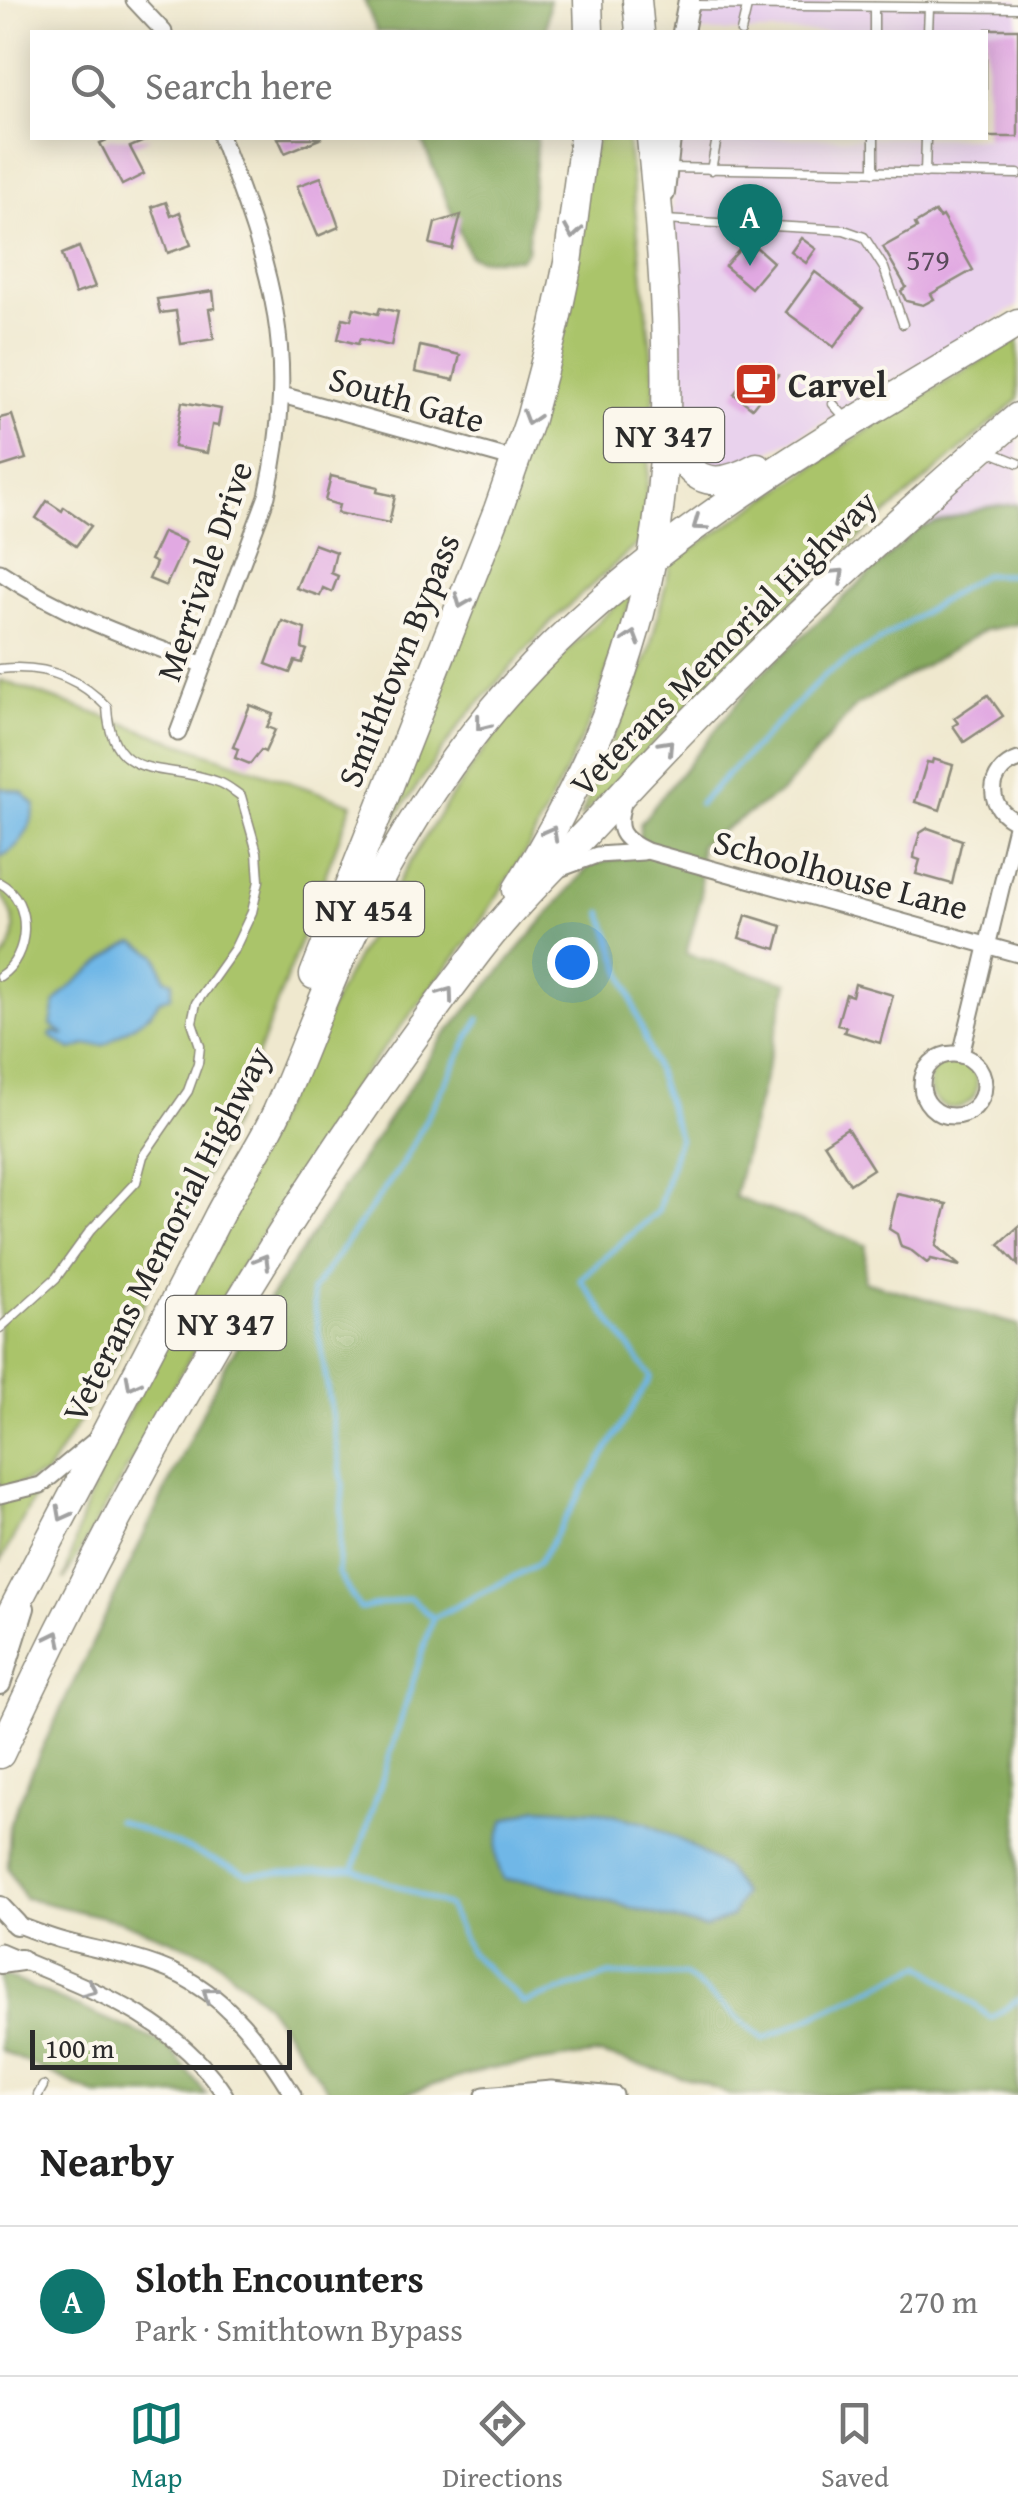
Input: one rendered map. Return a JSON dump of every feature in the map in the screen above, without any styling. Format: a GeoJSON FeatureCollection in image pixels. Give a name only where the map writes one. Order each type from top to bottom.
{"type":"FeatureCollection","features":[{"type":"Feature","properties":{"kind":"highway"},"geometry":{"type":"LineString","coordinates":[[637,0],[640,30]]}},
{"type":"Feature","properties":{"kind":"highway","name":"Smithtown Bypass"},"geometry":{"type":"LineString","coordinates":[[230,1195],[516,460],[555,325],[576,215],[584,140]]}},
{"type":"Feature","properties":{"kind":"highway","name":"NY 347"},"geometry":{"type":"LineString","coordinates":[[482,946],[549,836],[597,737],[631,643],[650,559],[662,474],[666,379],[651,140]]}},
{"type":"Feature","properties":{"kind":"highway","name":"Veterans Memorial Highway"},"geometry":{"type":"LineString","coordinates":[[0,1635],[275,1116],[368,902],[432,794],[484,722],[528,670],[650,559],[745,491],[1018,323]]}},
{"type":"Feature","properties":{"kind":"highway"},"geometry":{"type":"LineString","coordinates":[[666,379],[680,457],[691,471],[707,480],[736,478],[838,409],[918,383]]}},
{"type":"Feature","properties":{"kind":"highway","name":"Veterans Memorial Highway"},"geometry":{"type":"LineString","coordinates":[[0,1754],[114,1522],[243,1295],[334,1148],[482,946],[782,628],[874,541],[1018,417]]}},
{"type":"Feature","properties":{"kind":"street"},"geometry":{"type":"LineString","coordinates":[[134,0],[162,30]]}},
{"type":"Feature","properties":{"kind":"street"},"geometry":{"type":"LineString","coordinates":[[683,30],[688,3]]}},
{"type":"Feature","properties":{"kind":"street","name":"Merrivale Drive"},"geometry":{"type":"LineString","coordinates":[[178,733],[267,496],[282,395],[276,308],[263,252],[222,140]]}},
{"type":"Feature","properties":{"kind":"street"},"geometry":{"type":"LineString","coordinates":[[659,219],[670,140]]}},
{"type":"Feature","properties":{"kind":"street","name":"South Gate"},"geometry":{"type":"LineString","coordinates":[[282,395],[516,460]]}},
{"type":"Feature","properties":{"kind":"street"},"geometry":{"type":"LineString","coordinates":[[0,572],[84,620],[204,665]]}},
{"type":"Feature","properties":{"kind":"street"},"geometry":{"type":"LineString","coordinates":[[961,1055],[1017,822],[1000,811],[992,792],[998,773],[1018,760]]}},
{"type":"Feature","properties":{"kind":"street"},"geometry":{"type":"LineString","coordinates":[[633,782],[618,828],[624,838],[647,852]]}},
{"type":"Feature","properties":{"kind":"street","name":"Schoolhouse Lane"},"geometry":{"type":"LineString","coordinates":[[551,871],[596,855],[647,852],[1018,954]]}},
{"type":"Feature","properties":{"kind":"street"},"geometry":{"type":"LineString","coordinates":[[961,1055],[978,1066],[985,1086],[978,1106],[960,1116],[949,1116],[931,1108],[922,1090],[923,1080],[932,1062],[961,1055]]}},
{"type":"Feature","properties":{"kind":"street"},"geometry":{"type":"LineString","coordinates":[[0,1495],[41,1485],[108,1428]]}},
{"type":"Feature","properties":{"kind":"street"},"geometry":{"type":"LineString","coordinates":[[0,1684],[37,1564]]}},
{"type":"Feature","properties":{"kind":"street"},"geometry":{"type":"LineString","coordinates":[[0,1908],[8,1922],[62,1941],[134,1958],[192,1981],[232,2012],[271,2059],[293,2095]]}},
{"type":"Feature","properties":{"kind":"street"},"geometry":{"type":"LineString","coordinates":[[0,1951],[10,1961],[114,2000],[158,2024],[196,2057],[224,2095]]}},
{"type":"Feature","properties":{"kind":"street"},"geometry":{"type":"LineString","coordinates":[[484,2095],[551,2089],[615,2095]]}},
{"type":"Feature","properties":{"kind":"lane"},"geometry":{"type":"LineString","coordinates":[[688,3],[1018,8]]}},
{"type":"Feature","properties":{"kind":"lane"},"geometry":{"type":"LineString","coordinates":[[741,30],[747,6]]}},
{"type":"Feature","properties":{"kind":"lane"},"geometry":{"type":"LineString","coordinates":[[874,7],[874,30]]}},
{"type":"Feature","properties":{"kind":"lane"},"geometry":{"type":"LineString","coordinates":[[928,30],[929,8]]}},
{"type":"Feature","properties":{"kind":"lane"},"geometry":{"type":"LineString","coordinates":[[711,170],[717,140]]}},
{"type":"Feature","properties":{"kind":"lane"},"geometry":{"type":"LineString","coordinates":[[874,140],[874,172]]}},
{"type":"Feature","properties":{"kind":"lane"},"geometry":{"type":"LineString","coordinates":[[925,173],[926,140]]}},
{"type":"Feature","properties":{"kind":"lane"},"geometry":{"type":"LineString","coordinates":[[668,168],[1018,174]]}},
{"type":"Feature","properties":{"kind":"lane"},"geometry":{"type":"LineString","coordinates":[[659,219],[844,230],[864,236],[884,268],[903,324]]}},
{"type":"Feature","properties":{"kind":"lane"},"geometry":{"type":"LineString","coordinates":[[982,448],[1018,463]]}},
{"type":"Feature","properties":{"kind":"lane"},"geometry":{"type":"LineString","coordinates":[[0,670],[35,668],[62,674],[88,687],[107,707],[108,734],[116,748],[131,760],[220,783],[241,796],[254,837],[259,881],[252,912],[235,948],[196,1003],[192,1022],[200,1046],[188,1090],[143,1156],[136,1182],[90,1232],[56,1278],[0,1328]]}},
{"type":"Feature","properties":{"kind":"lane"},"geometry":{"type":"LineString","coordinates":[[0,883],[20,904],[25,938],[13,968],[0,976]]}},
{"type":"Feature","properties":{"kind":"shaded area"},"geometry":{"type":"Polygon","coordinates":[[[702,0],[1018,0],[1018,306],[756,459],[703,470],[682,437],[668,357],[675,140],[988,140],[988,30],[695,30],[702,0]]]}},
{"type":"Feature","properties":{"kind":"shaded area"},"geometry":{"type":"Polygon","coordinates":[[[1018,439],[1018,504],[988,507],[919,528],[1018,439]]]}},
{"type":"Feature","properties":{"kind":"green space"},"geometry":{"type":"Polygon","coordinates":[[[364,0],[549,0],[546,30],[376,30],[364,0]]]}},
{"type":"Feature","properties":{"kind":"green space"},"geometry":{"type":"Polygon","coordinates":[[[422,140],[537,140],[527,251],[520,259],[478,259],[469,255],[422,140]]]}},
{"type":"Feature","properties":{"kind":"green space"},"geometry":{"type":"Polygon","coordinates":[[[596,140],[627,140],[655,383],[643,539],[553,620],[462,722],[382,836],[460,637],[596,140]]]}},
{"type":"Feature","properties":{"kind":"green space"},"geometry":{"type":"Polygon","coordinates":[[[1018,339],[1018,400],[833,560],[580,818],[649,652],[671,563],[886,418],[1018,339]]]}},
{"type":"Feature","properties":{"kind":"green space"},"geometry":{"type":"Polygon","coordinates":[[[1018,504],[1018,624],[985,630],[856,706],[783,791],[700,845],[701,898],[686,954],[788,983],[734,1197],[866,1245],[864,1281],[1018,1325],[1018,2095],[729,2095],[705,2084],[600,2054],[487,2069],[401,2095],[332,2095],[265,2003],[211,1955],[120,1921],[24,1898],[8,1867],[10,1823],[225,1365],[439,1043],[591,864],[639,855],[640,824],[758,677],[919,528],[988,507],[1018,504]],[[504,1880],[538,1882],[705,1928],[743,1894],[504,1880]]]}},
{"type":"Feature","properties":{"kind":"green space"},"geometry":{"type":"Polygon","coordinates":[[[635,588],[592,717],[528,848],[471,937],[352,1089],[241,1268],[64,1580],[84,1511],[103,1464],[328,1012],[387,902],[452,795],[527,694],[565,652],[635,588]]]}},
{"type":"Feature","properties":{"kind":"green space"},"geometry":{"type":"Polygon","coordinates":[[[0,680],[352,804],[233,1120],[112,1369],[46,1474],[8,1488],[0,1488],[0,962],[11,945],[14,928],[0,893],[0,680]]]}},
{"type":"Feature","properties":{"kind":"green space"},"geometry":{"type":"Polygon","coordinates":[[[953,1060],[970,1067],[977,1084],[970,1101],[953,1108],[936,1101],[929,1084],[936,1067],[953,1060]]]}},
{"type":"Feature","properties":{"kind":"green space"},"geometry":{"type":"Polygon","coordinates":[[[38,1490],[0,1563],[0,1500],[38,1490]]]}},
{"type":"Feature","properties":{"kind":"green space"},"geometry":{"type":"Polygon","coordinates":[[[0,1976],[167,2045],[207,2095],[96,2095],[0,2050],[0,1976]]]}},
{"type":"Feature","properties":{"kind":"water"},"geometry":{"type":"Polygon","coordinates":[[[0,788],[22,792],[35,805],[24,836],[0,857],[0,788]]]}},
{"type":"Feature","properties":{"kind":"water"},"geometry":{"type":"Polygon","coordinates":[[[134,942],[157,955],[165,979],[173,981],[171,996],[159,1001],[150,1014],[104,1045],[71,1050],[50,1036],[52,1032],[65,1035],[51,1025],[55,1004],[61,996],[134,942]]]}},
{"type":"Feature","properties":{"kind":"water"},"geometry":{"type":"Polygon","coordinates":[[[537,1808],[596,1811],[645,1823],[726,1869],[743,1894],[732,1916],[705,1928],[538,1882],[504,1880],[496,1850],[505,1820],[537,1808]]]}},
{"type":"Feature","properties":{"kind":"building"},"geometry":{"type":"Polygon","coordinates":[[[1018,29],[1018,137],[988,137],[986,30],[1018,29]]]}},
{"type":"Feature","properties":{"kind":"building"},"geometry":{"type":"Polygon","coordinates":[[[146,140],[130,147],[144,174],[122,185],[100,143],[146,140]]]}},
{"type":"Feature","properties":{"kind":"building"},"geometry":{"type":"Polygon","coordinates":[[[279,140],[317,140],[285,153],[279,140]]]}},
{"type":"Feature","properties":{"kind":"building"},"geometry":{"type":"Polygon","coordinates":[[[321,177],[339,227],[318,236],[297,186],[321,177]]]}},
{"type":"Feature","properties":{"kind":"building"},"geometry":{"type":"Polygon","coordinates":[[[166,202],[171,216],[180,212],[191,245],[168,253],[152,207],[166,202]]]}},
{"type":"Feature","properties":{"kind":"building"},"geometry":{"type":"Polygon","coordinates":[[[935,212],[939,218],[942,216],[973,270],[931,294],[934,299],[923,305],[906,301],[901,291],[906,287],[883,247],[917,228],[915,224],[935,212]]]}},
{"type":"Feature","properties":{"kind":"building"},"geometry":{"type":"Polygon","coordinates":[[[461,215],[452,249],[430,244],[435,223],[461,215]]]}},
{"type":"Feature","properties":{"kind":"building"},"geometry":{"type":"Polygon","coordinates":[[[801,238],[816,249],[806,263],[791,252],[801,238]]]}},
{"type":"Feature","properties":{"kind":"building"},"geometry":{"type":"Polygon","coordinates":[[[79,247],[95,287],[75,294],[62,254],[79,247]]]}},
{"type":"Feature","properties":{"kind":"building"},"geometry":{"type":"Polygon","coordinates":[[[756,247],[773,262],[751,288],[725,266],[740,249],[748,257],[756,247]]]}},
{"type":"Feature","properties":{"kind":"building"},"geometry":{"type":"Polygon","coordinates":[[[815,272],[863,308],[834,347],[786,312],[815,272]]]}},
{"type":"Feature","properties":{"kind":"building"},"geometry":{"type":"Polygon","coordinates":[[[213,291],[215,308],[209,309],[214,339],[181,344],[176,311],[160,313],[157,299],[213,291]]]}},
{"type":"Feature","properties":{"kind":"building"},"geometry":{"type":"Polygon","coordinates":[[[354,308],[378,314],[380,308],[398,312],[391,346],[338,339],[343,318],[351,320],[354,308]]]}},
{"type":"Feature","properties":{"kind":"building"},"geometry":{"type":"Polygon","coordinates":[[[420,346],[460,355],[454,380],[415,372],[420,346]]]}},
{"type":"Feature","properties":{"kind":"building","name":"Carvel"},"geometry":{"type":"Polygon","coordinates":[[[759,361],[778,375],[752,408],[734,394],[759,361]]]}},
{"type":"Feature","properties":{"kind":"building"},"geometry":{"type":"Polygon","coordinates":[[[182,402],[221,409],[218,426],[212,425],[207,453],[174,447],[182,402]]]}},
{"type":"Feature","properties":{"kind":"building"},"geometry":{"type":"Polygon","coordinates":[[[12,415],[26,459],[0,467],[0,418],[12,415]]]}},
{"type":"Feature","properties":{"kind":"building"},"geometry":{"type":"Polygon","coordinates":[[[331,476],[378,487],[377,492],[395,496],[389,523],[337,513],[339,505],[325,501],[331,476]]]}},
{"type":"Feature","properties":{"kind":"building"},"geometry":{"type":"Polygon","coordinates":[[[47,501],[62,511],[64,507],[91,526],[76,546],[36,518],[47,501]]]}},
{"type":"Feature","properties":{"kind":"building"},"geometry":{"type":"Polygon","coordinates":[[[163,532],[186,542],[166,586],[149,579],[156,563],[150,560],[163,532]]]}},
{"type":"Feature","properties":{"kind":"building"},"geometry":{"type":"Polygon","coordinates":[[[314,544],[336,552],[331,573],[338,576],[332,592],[323,588],[320,596],[296,588],[314,544]]]}},
{"type":"Feature","properties":{"kind":"building"},"geometry":{"type":"Polygon","coordinates":[[[282,621],[305,629],[302,648],[307,650],[302,663],[295,661],[290,673],[266,664],[282,621]]]}},
{"type":"Feature","properties":{"kind":"building"},"geometry":{"type":"Polygon","coordinates":[[[988,695],[1003,716],[964,742],[953,726],[958,723],[954,718],[988,695]]]}},
{"type":"Feature","properties":{"kind":"building"},"geometry":{"type":"Polygon","coordinates":[[[250,705],[273,714],[267,727],[275,730],[265,752],[261,750],[250,764],[235,758],[238,749],[233,747],[250,705]]]}},
{"type":"Feature","properties":{"kind":"building"},"geometry":{"type":"Polygon","coordinates":[[[933,759],[953,765],[940,810],[915,802],[927,762],[932,763],[933,759]]]}},
{"type":"Feature","properties":{"kind":"building"},"geometry":{"type":"Polygon","coordinates":[[[928,828],[962,840],[952,884],[916,874],[920,860],[914,858],[915,850],[920,833],[928,828]]]}},
{"type":"Feature","properties":{"kind":"building"},"geometry":{"type":"Polygon","coordinates":[[[746,915],[782,926],[776,949],[739,938],[746,915]]]}},
{"type":"Feature","properties":{"kind":"building"},"geometry":{"type":"Polygon","coordinates":[[[855,984],[893,995],[880,1043],[844,1032],[846,1027],[837,1025],[846,994],[852,996],[855,984]]]}},
{"type":"Feature","properties":{"kind":"building"},"geometry":{"type":"Polygon","coordinates":[[[847,1128],[873,1169],[850,1184],[824,1143],[847,1128]]]}},
{"type":"Feature","properties":{"kind":"building"},"geometry":{"type":"Polygon","coordinates":[[[897,1194],[947,1204],[936,1246],[960,1266],[931,1259],[927,1263],[901,1247],[897,1234],[889,1229],[897,1194]]]}},
{"type":"Feature","properties":{"kind":"building"},"geometry":{"type":"Polygon","coordinates":[[[1018,1227],[1018,1265],[999,1244],[1018,1227]]]}},
{"type":"Feature","properties":{"kind":"waterway"},"geometry":{"type":"LineString","coordinates":[[699,804],[825,675],[982,575],[1018,575]]}},
{"type":"Feature","properties":{"kind":"waterway"},"geometry":{"type":"LineString","coordinates":[[354,1869],[433,1618],[538,1564],[651,1377],[580,1279],[658,1211],[679,1137],[602,912]]}},
{"type":"Feature","properties":{"kind":"waterway"},"geometry":{"type":"LineString","coordinates":[[432,1617],[410,1598],[360,1609],[338,1573],[343,1485],[312,1291],[403,1163],[479,1019]]}},
{"type":"Feature","properties":{"kind":"waterway"},"geometry":{"type":"LineString","coordinates":[[117,1820],[248,1874],[354,1869],[448,1906],[470,1953],[524,2003],[609,1975],[685,1975],[764,2039],[922,1965],[991,2018],[1018,2000]]}},
{"type":"Feature","properties":{"kind":"place","name":"Sloth Encounters"},"geometry":{"type":"Point","coordinates":[750,266]}},
{"type":"Feature","properties":{"kind":"place","name":"Carvel"},"geometry":{"type":"Point","coordinates":[756,384]}}]}
